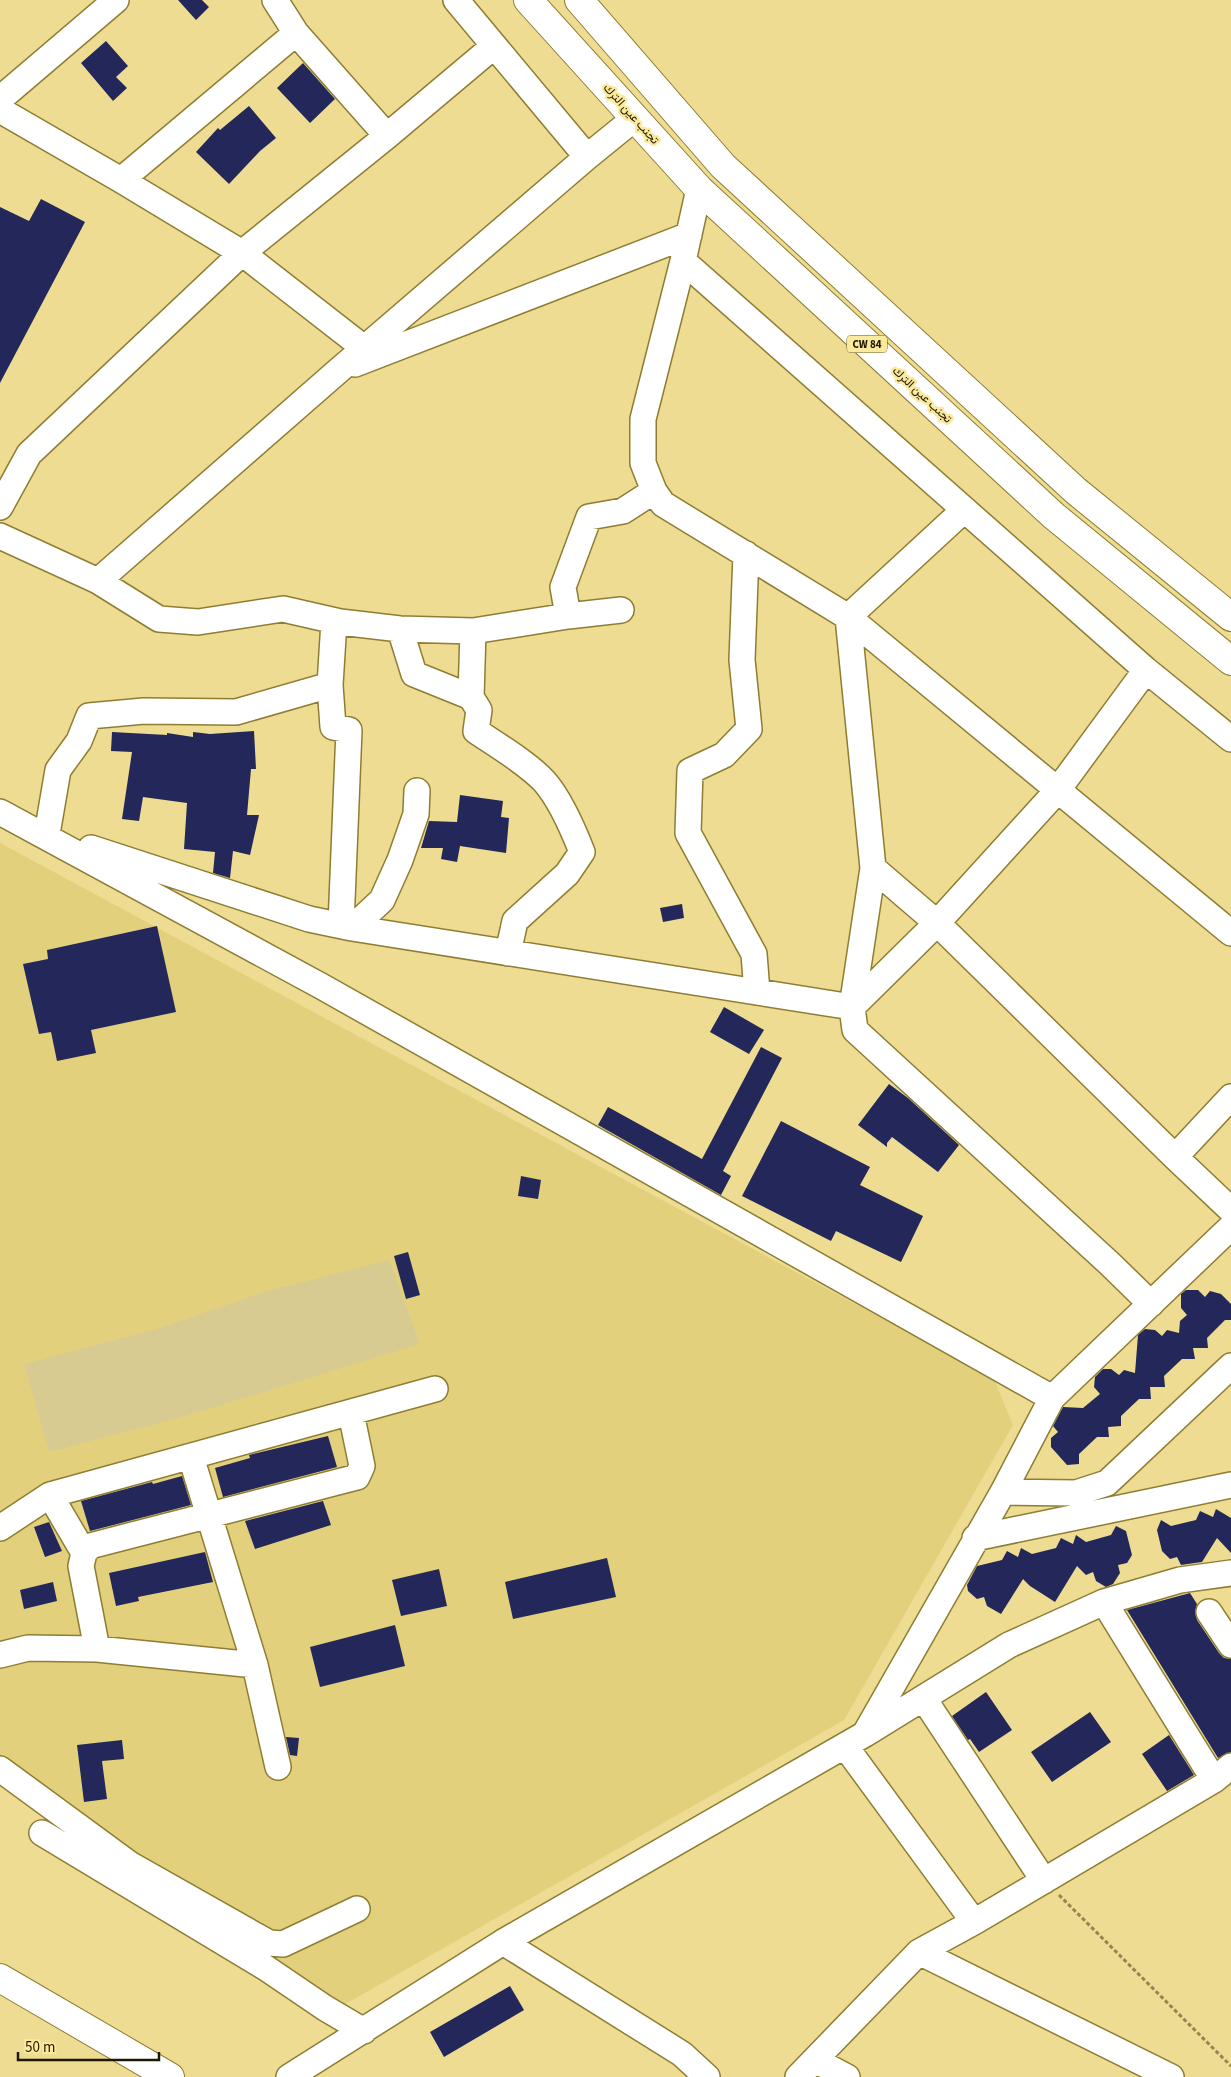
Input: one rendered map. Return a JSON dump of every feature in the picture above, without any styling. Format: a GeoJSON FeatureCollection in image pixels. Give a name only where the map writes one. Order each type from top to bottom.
{"type":"FeatureCollection","features":[{"type":"Feature","properties":{"kind":"main road","name":"تجنب عين الترك"},"geometry":{"type":"LineString","coordinates":[[528,0],[699,189],[1054,516],[1231,661]]}},
{"type":"Feature","properties":{"kind":"main road","name":"CW 84"},"geometry":{"type":"LineString","coordinates":[[579,0],[723,166],[1076,491],[1231,617]]}},
{"type":"Feature","properties":{"kind":"main road"},"geometry":{"type":"LineString","coordinates":[[0,1978],[170,2077]]}},
{"type":"Feature","properties":{"kind":"street"},"geometry":{"type":"LineString","coordinates":[[0,100],[116,0]]}},
{"type":"Feature","properties":{"kind":"street"},"geometry":{"type":"LineString","coordinates":[[275,0],[296,33],[387,136]]}},
{"type":"Feature","properties":{"kind":"street"},"geometry":{"type":"LineString","coordinates":[[456,0],[587,157]]}},
{"type":"Feature","properties":{"kind":"street"},"geometry":{"type":"LineString","coordinates":[[121,180],[296,33]]}},
{"type":"Feature","properties":{"kind":"street"},"geometry":{"type":"LineString","coordinates":[[0,507],[29,454],[242,253],[387,136],[494,46]]}},
{"type":"Feature","properties":{"kind":"street"},"geometry":{"type":"LineString","coordinates":[[0,110],[242,253],[364,348]]}},
{"type":"Feature","properties":{"kind":"street"},"geometry":{"type":"LineString","coordinates":[[98,581],[364,348],[635,118]]}},
{"type":"Feature","properties":{"kind":"street"},"geometry":{"type":"LineString","coordinates":[[699,189],[643,419],[643,463],[654,491],[663,504],[848,617],[1057,791],[1231,932]]}},
{"type":"Feature","properties":{"kind":"street"},"geometry":{"type":"LineString","coordinates":[[338,371],[689,235]]}},
{"type":"Feature","properties":{"kind":"street"},"geometry":{"type":"LineString","coordinates":[[683,261],[1146,670],[1231,738]]}},
{"type":"Feature","properties":{"kind":"street"},"geometry":{"type":"LineString","coordinates":[[568,616],[563,588],[589,518],[623,511],[654,491]]}},
{"type":"Feature","properties":{"kind":"street"},"geometry":{"type":"LineString","coordinates":[[848,617],[964,510]]}},
{"type":"Feature","properties":{"kind":"street"},"geometry":{"type":"LineString","coordinates":[[0,536],[98,581],[159,619],[198,622],[283,609],[334,620],[400,629],[473,631],[568,616],[621,610]]}},
{"type":"Feature","properties":{"kind":"street"},"geometry":{"type":"LineString","coordinates":[[746,554],[742,660],[749,729],[724,755],[690,772],[688,833],[754,954],[757,992]]}},
{"type":"Feature","properties":{"kind":"street"},"geometry":{"type":"LineString","coordinates":[[848,617],[873,868],[852,1007],[855,1030],[1110,1264],[1151,1304]]}},
{"type":"Feature","properties":{"kind":"street"},"geometry":{"type":"LineString","coordinates":[[334,620],[330,685],[333,727],[349,730],[346,926]]}},
{"type":"Feature","properties":{"kind":"street"},"geometry":{"type":"LineString","coordinates":[[400,629],[414,674],[472,697]]}},
{"type":"Feature","properties":{"kind":"street"},"geometry":{"type":"LineString","coordinates":[[473,631],[472,697],[479,710],[476,731],[509,753],[544,781],[573,829],[582,852],[567,874],[515,921],[508,953]]}},
{"type":"Feature","properties":{"kind":"street"},"geometry":{"type":"LineString","coordinates":[[852,1007],[938,923],[1057,791],[1146,670]]}},
{"type":"Feature","properties":{"kind":"street"},"geometry":{"type":"LineString","coordinates":[[37,830],[58,770],[79,741],[89,716],[144,711],[236,712],[330,685]]}},
{"type":"Feature","properties":{"kind":"street"},"geometry":{"type":"LineString","coordinates":[[346,926],[382,900],[400,860],[416,814],[416,791]]}},
{"type":"Feature","properties":{"kind":"street"},"geometry":{"type":"LineString","coordinates":[[0,812],[37,830],[321,986],[1052,1398]]}},
{"type":"Feature","properties":{"kind":"street"},"geometry":{"type":"LineString","coordinates":[[37,830],[309,919],[508,953],[852,1007]]}},
{"type":"Feature","properties":{"kind":"street"},"geometry":{"type":"LineString","coordinates":[[873,868],[938,923],[1231,1210]]}},
{"type":"Feature","properties":{"kind":"street"},"geometry":{"type":"LineString","coordinates":[[1175,1157],[1231,1097]]}},
{"type":"Feature","properties":{"kind":"street"},"geometry":{"type":"LineString","coordinates":[[855,1740],[1003,1492],[1052,1398],[1231,1227]]}},
{"type":"Feature","properties":{"kind":"street"},"geometry":{"type":"LineString","coordinates":[[1003,1492],[1076,1493],[1107,1483],[1231,1366]]}},
{"type":"Feature","properties":{"kind":"street"},"geometry":{"type":"LineString","coordinates":[[0,1528],[50,1495],[112,1476],[191,1457],[435,1389]]}},
{"type":"Feature","properties":{"kind":"street"},"geometry":{"type":"LineString","coordinates":[[97,1649],[81,1566],[84,1553],[90,1546],[209,1517],[357,1477],[362,1466],[351,1413]]}},
{"type":"Feature","properties":{"kind":"street"},"geometry":{"type":"LineString","coordinates":[[191,1457],[255,1665],[278,1767]]}},
{"type":"Feature","properties":{"kind":"street"},"geometry":{"type":"LineString","coordinates":[[975,1538],[1231,1485]]}},
{"type":"Feature","properties":{"kind":"street"},"geometry":{"type":"LineString","coordinates":[[50,1495],[84,1553]]}},
{"type":"Feature","properties":{"kind":"street"},"geometry":{"type":"LineString","coordinates":[[289,2077],[504,1942],[855,1740],[924,1699],[1008,1645],[1104,1602],[1180,1580],[1231,1573]]}},
{"type":"Feature","properties":{"kind":"street"},"geometry":{"type":"LineString","coordinates":[[807,2069],[919,1952],[1044,1881],[1222,1773],[1104,1602]]}},
{"type":"Feature","properties":{"kind":"street"},"geometry":{"type":"LineString","coordinates":[[1209,1612],[1231,1645]]}},
{"type":"Feature","properties":{"kind":"street"},"geometry":{"type":"LineString","coordinates":[[0,1655],[28,1648],[97,1649],[255,1665]]}},
{"type":"Feature","properties":{"kind":"street"},"geometry":{"type":"LineString","coordinates":[[924,1699],[1044,1881]]}},
{"type":"Feature","properties":{"kind":"street"},"geometry":{"type":"LineString","coordinates":[[855,1740],[974,1922]]}},
{"type":"Feature","properties":{"kind":"street"},"geometry":{"type":"LineString","coordinates":[[0,1769],[131,1864],[269,1944],[283,1944],[357,1909]]}},
{"type":"Feature","properties":{"kind":"street"},"geometry":{"type":"LineString","coordinates":[[42,1833],[266,1968],[325,2008],[364,2031]]}},
{"type":"Feature","properties":{"kind":"street"},"geometry":{"type":"LineString","coordinates":[[504,1942],[682,2054],[707,2077]]}},
{"type":"Feature","properties":{"kind":"street"},"geometry":{"type":"LineString","coordinates":[[919,1952],[1171,2077]]}},
{"type":"Feature","properties":{"kind":"street"},"geometry":{"type":"LineString","coordinates":[[807,2069],[847,2077]]}},
{"type":"Feature","properties":{"kind":"path"},"geometry":{"type":"LineString","coordinates":[[1044,1881],[1231,2066]]}},
{"type":"Feature","properties":{"kind":"shaded area"},"geometry":{"type":"Polygon","coordinates":[[[0,843],[994,1379],[1013,1425],[844,1720],[333,2011],[0,1783],[0,843]]]}},
{"type":"Feature","properties":{"kind":"shaded area"},"geometry":{"type":"Polygon","coordinates":[[[389,1260],[420,1344],[182,1417],[49,1452],[24,1364],[156,1329],[268,1291],[389,1260]]]}},
{"type":"Feature","properties":{"kind":"building"},"geometry":{"type":"Polygon","coordinates":[[[178,0],[202,0],[209,7],[196,20],[178,0]]]}},
{"type":"Feature","properties":{"kind":"building"},"geometry":{"type":"Polygon","coordinates":[[[106,41],[128,66],[116,77],[127,88],[113,101],[81,63],[106,41]]]}},
{"type":"Feature","properties":{"kind":"building"},"geometry":{"type":"Polygon","coordinates":[[[303,63],[335,99],[310,123],[277,88],[303,63]]]}},
{"type":"Feature","properties":{"kind":"building"},"geometry":{"type":"Polygon","coordinates":[[[249,106],[276,138],[260,151],[229,184],[196,152],[218,128],[220,130],[249,106]]]}},
{"type":"Feature","properties":{"kind":"building"},"geometry":{"type":"Polygon","coordinates":[[[41,199],[85,222],[0,383],[0,207],[29,221],[41,199]]]}},
{"type":"Feature","properties":{"kind":"building"},"geometry":{"type":"Polygon","coordinates":[[[254,731],[256,769],[251,769],[247,815],[259,815],[250,855],[233,851],[230,878],[213,873],[215,852],[184,849],[187,803],[143,797],[139,821],[122,819],[132,752],[111,751],[112,732],[167,735],[167,733],[193,737],[193,732],[210,734],[254,731]]]}},
{"type":"Feature","properties":{"kind":"building"},"geometry":{"type":"Polygon","coordinates":[[[460,795],[503,801],[501,817],[509,818],[506,853],[460,846],[457,862],[441,859],[443,848],[421,848],[429,821],[457,822],[460,795]]]}},
{"type":"Feature","properties":{"kind":"building"},"geometry":{"type":"Polygon","coordinates":[[[682,904],[684,918],[663,922],[660,908],[682,904]]]}},
{"type":"Feature","properties":{"kind":"building"},"geometry":{"type":"Polygon","coordinates":[[[157,926],[176,1012],[91,1030],[96,1053],[57,1061],[51,1032],[39,1034],[23,964],[48,959],[47,950],[157,926]]]}},
{"type":"Feature","properties":{"kind":"building"},"geometry":{"type":"Polygon","coordinates":[[[724,1007],[764,1030],[749,1054],[710,1032],[724,1007]]]}},
{"type":"Feature","properties":{"kind":"building"},"geometry":{"type":"Polygon","coordinates":[[[761,1047],[782,1058],[723,1171],[731,1176],[721,1195],[598,1125],[608,1107],[702,1159],[761,1047]]]}},
{"type":"Feature","properties":{"kind":"building"},"geometry":{"type":"Polygon","coordinates":[[[889,1084],[908,1098],[959,1145],[938,1172],[892,1137],[887,1143],[887,1147],[858,1125],[889,1084]]]}},
{"type":"Feature","properties":{"kind":"building"},"geometry":{"type":"Polygon","coordinates":[[[781,1121],[870,1167],[860,1185],[923,1216],[901,1262],[836,1231],[831,1241],[742,1196],[781,1121]]]}},
{"type":"Feature","properties":{"kind":"building"},"geometry":{"type":"Polygon","coordinates":[[[521,1176],[541,1180],[538,1199],[518,1196],[521,1176]]]}},
{"type":"Feature","properties":{"kind":"building"},"geometry":{"type":"Polygon","coordinates":[[[408,1252],[420,1295],[406,1299],[394,1256],[408,1252]]]}},
{"type":"Feature","properties":{"kind":"building"},"geometry":{"type":"Polygon","coordinates":[[[1186,1290],[1198,1290],[1205,1297],[1210,1291],[1221,1294],[1231,1304],[1231,1320],[1225,1320],[1207,1338],[1208,1348],[1193,1348],[1195,1359],[1182,1359],[1164,1376],[1165,1387],[1150,1387],[1151,1399],[1139,1399],[1121,1416],[1121,1426],[1108,1427],[1109,1437],[1097,1437],[1079,1454],[1079,1464],[1067,1465],[1051,1447],[1051,1438],[1058,1432],[1053,1426],[1063,1407],[1083,1408],[1100,1394],[1094,1387],[1095,1377],[1103,1369],[1111,1369],[1119,1375],[1124,1370],[1135,1373],[1138,1335],[1145,1329],[1155,1330],[1162,1336],[1167,1330],[1179,1333],[1180,1321],[1187,1315],[1181,1308],[1181,1294],[1186,1290]]]}},
{"type":"Feature","properties":{"kind":"building"},"geometry":{"type":"Polygon","coordinates":[[[328,1436],[337,1467],[223,1497],[215,1468],[250,1458],[249,1455],[328,1436]]]}},
{"type":"Feature","properties":{"kind":"building"},"geometry":{"type":"Polygon","coordinates":[[[182,1476],[191,1505],[90,1531],[81,1501],[182,1476]]]}},
{"type":"Feature","properties":{"kind":"building"},"geometry":{"type":"Polygon","coordinates":[[[323,1501],[331,1525],[255,1549],[245,1521],[323,1501]]]}},
{"type":"Feature","properties":{"kind":"building"},"geometry":{"type":"Polygon","coordinates":[[[1216,1509],[1231,1518],[1231,1553],[1217,1538],[1202,1562],[1181,1565],[1177,1557],[1170,1559],[1162,1551],[1157,1530],[1161,1520],[1171,1526],[1196,1520],[1200,1511],[1213,1517],[1216,1509]]]}},
{"type":"Feature","properties":{"kind":"building"},"geometry":{"type":"Polygon","coordinates":[[[49,1522],[62,1551],[45,1557],[34,1527],[49,1522]]]}},
{"type":"Feature","properties":{"kind":"building"},"geometry":{"type":"Polygon","coordinates":[[[1116,1526],[1126,1531],[1132,1555],[1127,1563],[1118,1565],[1120,1573],[1113,1584],[1106,1587],[1096,1581],[1093,1572],[1086,1575],[1077,1566],[1055,1602],[1030,1586],[1023,1579],[1001,1614],[987,1606],[984,1597],[977,1599],[968,1591],[967,1585],[977,1566],[1002,1560],[1007,1551],[1018,1557],[1021,1548],[1032,1554],[1056,1548],[1061,1538],[1073,1544],[1076,1535],[1086,1542],[1111,1535],[1116,1526]]]}},
{"type":"Feature","properties":{"kind":"building"},"geometry":{"type":"Polygon","coordinates":[[[205,1552],[213,1582],[138,1597],[139,1601],[116,1606],[109,1573],[205,1552]]]}},
{"type":"Feature","properties":{"kind":"building"},"geometry":{"type":"Polygon","coordinates":[[[607,1558],[616,1597],[513,1619],[505,1582],[607,1558]]]}},
{"type":"Feature","properties":{"kind":"building"},"geometry":{"type":"Polygon","coordinates":[[[439,1569],[447,1606],[401,1616],[392,1580],[439,1569]]]}},
{"type":"Feature","properties":{"kind":"building"},"geometry":{"type":"Polygon","coordinates":[[[53,1582],[57,1601],[24,1609],[20,1590],[53,1582]]]}},
{"type":"Feature","properties":{"kind":"building"},"geometry":{"type":"Polygon","coordinates":[[[1190,1593],[1197,1604],[1195,1612],[1197,1620],[1219,1653],[1224,1658],[1231,1659],[1231,1752],[1218,1758],[1127,1610],[1190,1593]]]}},
{"type":"Feature","properties":{"kind":"building"},"geometry":{"type":"Polygon","coordinates":[[[395,1625],[405,1666],[320,1687],[310,1647],[395,1625]]]}},
{"type":"Feature","properties":{"kind":"building"},"geometry":{"type":"Polygon","coordinates":[[[986,1692],[1012,1730],[979,1752],[970,1739],[968,1740],[952,1716],[986,1692]]]}},
{"type":"Feature","properties":{"kind":"building"},"geometry":{"type":"Polygon","coordinates":[[[1090,1712],[1111,1742],[1052,1782],[1031,1752],[1090,1712]]]}},
{"type":"Feature","properties":{"kind":"building"},"geometry":{"type":"Polygon","coordinates":[[[1169,1735],[1194,1775],[1167,1791],[1142,1754],[1169,1735]]]}},
{"type":"Feature","properties":{"kind":"building"},"geometry":{"type":"Polygon","coordinates":[[[286,1737],[299,1738],[297,1756],[290,1755],[286,1737]]]}},
{"type":"Feature","properties":{"kind":"building"},"geometry":{"type":"Polygon","coordinates":[[[122,1740],[124,1759],[102,1761],[107,1799],[84,1802],[77,1745],[122,1740]]]}},
{"type":"Feature","properties":{"kind":"building"},"geometry":{"type":"Polygon","coordinates":[[[510,1986],[524,2010],[444,2057],[430,2032],[510,1986]]]}}]}
